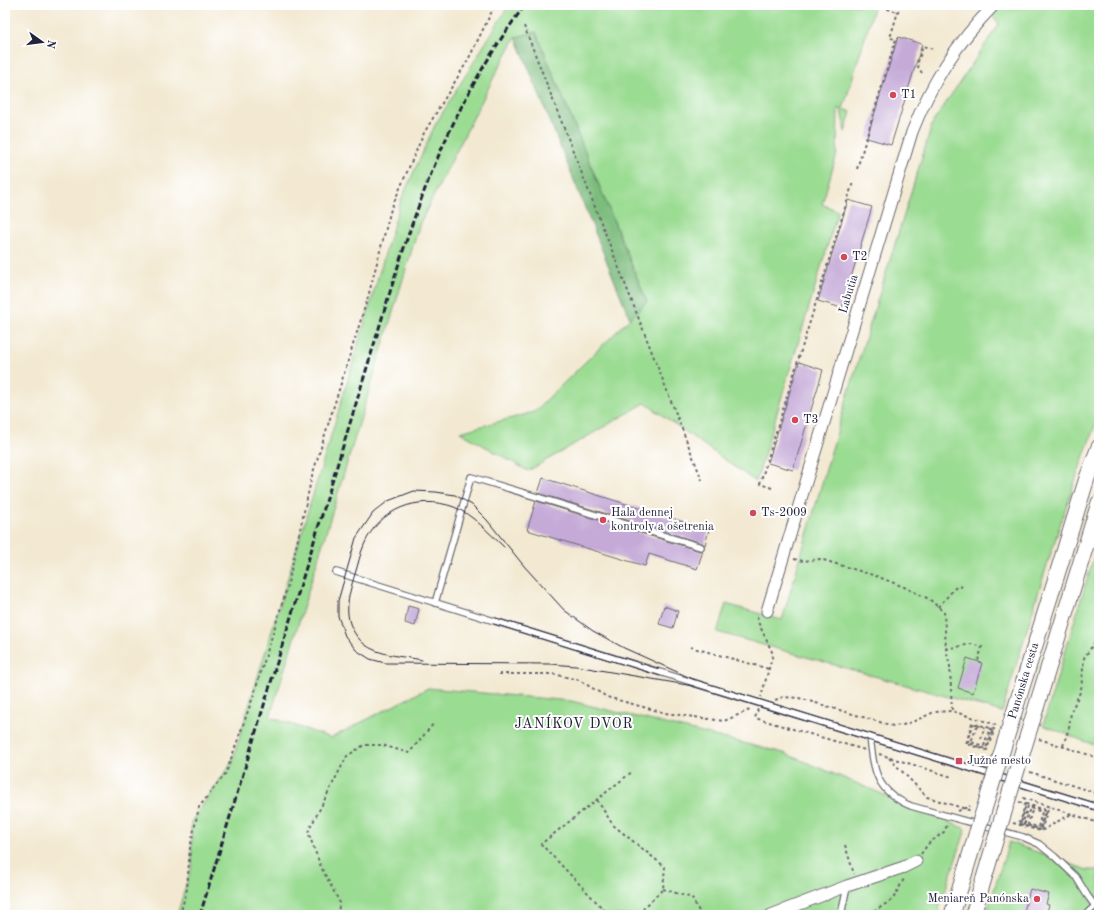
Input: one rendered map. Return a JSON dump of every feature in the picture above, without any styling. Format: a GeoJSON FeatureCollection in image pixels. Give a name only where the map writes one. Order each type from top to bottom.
{"type":"FeatureCollection","features":[{"type":"Feature","properties":{"kind":"main road","name":"Panónska cesta"},"geometry":{"type":"LineString","coordinates":[[973,915],[1032,721],[1088,478],[1099,447]]}},
{"type":"Feature","properties":{"kind":"main road","name":"Panónska cesta"},"geometry":{"type":"LineString","coordinates":[[952,915],[1013,716],[1065,581],[1099,503]]}},
{"type":"Feature","properties":{"kind":"street","name":"Labutia"},"geometry":{"type":"LineString","coordinates":[[767,611],[915,125],[927,97],[948,60],[970,30],[994,5]]}},
{"type":"Feature","properties":{"kind":"street"},"geometry":{"type":"LineString","coordinates":[[771,915],[852,884],[904,867],[916,861]]}},
{"type":"Feature","properties":{"kind":"lane"},"geometry":{"type":"LineString","coordinates":[[435,603],[471,477],[701,547]]}},
{"type":"Feature","properties":{"kind":"lane"},"geometry":{"type":"LineString","coordinates":[[336,572],[1099,808]]}},
{"type":"Feature","properties":{"kind":"lane"},"geometry":{"type":"LineString","coordinates":[[870,737],[874,764],[882,785],[889,794],[911,806],[1023,837],[1039,844],[1076,877],[1097,907],[1085,915]]}},
{"type":"Feature","properties":{"kind":"lane"},"geometry":{"type":"LineString","coordinates":[[841,915],[852,884]]}},
{"type":"Feature","properties":{"kind":"path"},"geometry":{"type":"LineString","coordinates":[[180,915],[187,889],[190,848],[199,807],[226,773],[254,698],[287,588],[312,476],[368,297],[392,209],[424,133],[468,60],[495,5]]}},
{"type":"Feature","properties":{"kind":"path"},"geometry":{"type":"LineString","coordinates":[[876,5],[898,12]]}},
{"type":"Feature","properties":{"kind":"path"},"geometry":{"type":"LineString","coordinates":[[857,169],[896,39],[890,38],[900,5]]}},
{"type":"Feature","properties":{"kind":"path"},"geometry":{"type":"LineString","coordinates":[[524,26],[702,480]]}},
{"type":"Feature","properties":{"kind":"path"},"geometry":{"type":"LineString","coordinates":[[922,73],[917,65],[923,46],[933,49]]}},
{"type":"Feature","properties":{"kind":"path"},"geometry":{"type":"LineString","coordinates":[[772,488],[760,484],[853,182]]}},
{"type":"Feature","properties":{"kind":"path"},"geometry":{"type":"LineString","coordinates":[[783,556],[803,561],[820,559],[876,576],[929,599],[944,612],[946,649],[950,666],[952,711]]}},
{"type":"Feature","properties":{"kind":"path"},"geometry":{"type":"LineString","coordinates":[[938,607],[955,588],[963,586]]}},
{"type":"Feature","properties":{"kind":"path"},"geometry":{"type":"LineString","coordinates":[[758,622],[773,654],[755,718],[952,777]]}},
{"type":"Feature","properties":{"kind":"path"},"geometry":{"type":"LineString","coordinates":[[1063,746],[1069,728],[1071,712],[1081,690],[1084,658],[1099,636]]}},
{"type":"Feature","properties":{"kind":"path"},"geometry":{"type":"LineString","coordinates":[[946,649],[971,644],[982,647],[978,661]]}},
{"type":"Feature","properties":{"kind":"path"},"geometry":{"type":"LineString","coordinates":[[690,647],[769,669]]}},
{"type":"Feature","properties":{"kind":"path"},"geometry":{"type":"LineString","coordinates":[[337,915],[340,903],[321,867],[308,832],[347,756],[364,745],[382,745],[409,753],[434,723]]}},
{"type":"Feature","properties":{"kind":"path"},"geometry":{"type":"LineString","coordinates":[[991,731],[986,748],[968,743],[973,724],[993,730],[987,750],[966,744],[972,723],[980,725],[994,729],[988,750],[991,751]]}},
{"type":"Feature","properties":{"kind":"path"},"geometry":{"type":"LineString","coordinates":[[981,740],[984,729],[976,726],[971,742],[984,746],[989,730],[997,732]]}},
{"type":"Feature","properties":{"kind":"path"},"geometry":{"type":"LineString","coordinates":[[609,915],[541,844],[633,771]]}},
{"type":"Feature","properties":{"kind":"path"},"geometry":{"type":"LineString","coordinates":[[1030,772],[1099,794]]}},
{"type":"Feature","properties":{"kind":"path"},"geometry":{"type":"LineString","coordinates":[[1022,798],[1099,823]]}},
{"type":"Feature","properties":{"kind":"path"},"geometry":{"type":"LineString","coordinates":[[596,800],[614,825],[664,866],[663,889],[637,915]]}},
{"type":"Feature","properties":{"kind":"path"},"geometry":{"type":"LineString","coordinates":[[1016,802],[1025,804],[1020,824],[1040,830],[1046,810],[1026,804],[1021,823],[1039,829],[1045,811],[1028,806],[1022,822]]}},
{"type":"Feature","properties":{"kind":"path"},"geometry":{"type":"LineString","coordinates":[[1018,821],[1025,823],[1030,808],[1042,812],[1038,827],[1028,824],[1031,814],[1035,802]]}},
{"type":"Feature","properties":{"kind":"path"},"geometry":{"type":"LineString","coordinates":[[1041,831],[1049,807]]}},
{"type":"Feature","properties":{"kind":"path"},"geometry":{"type":"LineString","coordinates":[[869,915],[893,899],[928,844],[944,832],[951,816]]}},
{"type":"Feature","properties":{"kind":"path"},"geometry":{"type":"LineString","coordinates":[[845,845],[852,884]]}},
{"type":"Feature","properties":{"kind":"path"},"geometry":{"type":"LineString","coordinates":[[663,889],[692,898],[700,915]]}},
{"type":"Feature","properties":{"kind":"green space"},"geometry":{"type":"Polygon","coordinates":[[[509,5],[875,5],[843,109],[851,112],[845,132],[841,109],[838,108],[837,154],[822,204],[838,211],[756,482],[645,403],[528,471],[460,432],[534,412],[647,302],[536,32],[516,37],[499,67],[420,223],[270,717],[331,738],[428,688],[571,701],[784,753],[966,829],[937,915],[177,915],[192,865],[191,822],[232,762],[401,200],[435,125],[509,5]]]}},
{"type":"Feature","properties":{"kind":"green space"},"geometry":{"type":"Polygon","coordinates":[[[985,5],[1099,5],[1099,415],[1060,525],[1002,712],[717,632],[726,604],[782,620],[846,401],[933,122],[999,24],[985,5]]]}},
{"type":"Feature","properties":{"kind":"green space"},"geometry":{"type":"Polygon","coordinates":[[[536,32],[647,302],[630,319],[516,37],[536,32]]]}},
{"type":"Feature","properties":{"kind":"green space"},"geometry":{"type":"Polygon","coordinates":[[[1099,540],[1099,747],[1043,725],[1099,540]]]}},
{"type":"Feature","properties":{"kind":"green space"},"geometry":{"type":"Polygon","coordinates":[[[1009,842],[1087,870],[1099,870],[1099,915],[986,915],[1009,842]]]}},
{"type":"Feature","properties":{"kind":"building","name":"T1"},"geometry":{"type":"Polygon","coordinates":[[[898,37],[922,44],[891,145],[867,138],[898,37]]]}},
{"type":"Feature","properties":{"kind":"building","name":"T2"},"geometry":{"type":"Polygon","coordinates":[[[848,200],[872,207],[842,308],[818,301],[848,200]]]}},
{"type":"Feature","properties":{"kind":"building","name":"T3"},"geometry":{"type":"Polygon","coordinates":[[[799,362],[823,370],[793,470],[768,463],[799,362]]]}},
{"type":"Feature","properties":{"kind":"building"},"geometry":{"type":"Polygon","coordinates":[[[543,478],[709,530],[705,545],[538,493],[543,478]]]}},
{"type":"Feature","properties":{"kind":"building"},"geometry":{"type":"Polygon","coordinates":[[[536,501],[703,551],[697,569],[649,554],[645,566],[527,530],[536,501]]]}},
{"type":"Feature","properties":{"kind":"building"},"geometry":{"type":"Polygon","coordinates":[[[408,606],[419,609],[415,626],[405,623],[408,606]]]}},
{"type":"Feature","properties":{"kind":"building"},"geometry":{"type":"Polygon","coordinates":[[[664,606],[678,611],[673,628],[659,624],[664,606]]]}},
{"type":"Feature","properties":{"kind":"building"},"geometry":{"type":"Polygon","coordinates":[[[967,658],[982,663],[973,693],[958,688],[967,658]]]}},
{"type":"Feature","properties":{"kind":"building","name":"Meniareň Panónska"},"geometry":{"type":"Polygon","coordinates":[[[1030,889],[1049,894],[1046,904],[1049,905],[1046,915],[1023,915],[1030,889]]]}},
{"type":"Feature","properties":{"kind":"tram line"},"geometry":{"type":"LineString","coordinates":[[693,686],[576,666],[551,664],[385,663],[370,659],[356,650],[345,636],[338,616],[338,601],[356,538],[373,513],[388,501],[414,491],[455,495],[472,505],[487,520],[524,566],[564,610],[593,631],[624,648],[695,680]]}},
{"type":"Feature","properties":{"kind":"tram line"},"geometry":{"type":"LineString","coordinates":[[422,660],[389,654],[373,649],[360,640],[350,624],[348,616],[348,599],[364,545],[371,532],[379,522],[401,508],[427,502],[440,503],[454,507],[467,514],[504,547]]}},
{"type":"Feature","properties":{"kind":"tram line"},"geometry":{"type":"LineString","coordinates":[[496,618],[659,669]]}},
{"type":"Feature","properties":{"kind":"tram line"},"geometry":{"type":"LineString","coordinates":[[494,624],[660,676]]}},
{"type":"Feature","properties":{"kind":"tram line"},"geometry":{"type":"LineString","coordinates":[[690,678],[1099,804]]}},
{"type":"Feature","properties":{"kind":"tram line"},"geometry":{"type":"LineString","coordinates":[[688,685],[1099,811]]}},
{"type":"Feature","properties":{"kind":"railway"},"geometry":{"type":"LineString","coordinates":[[200,915],[390,292],[415,215],[444,142],[461,107],[501,39],[525,5]]}},
{"type":"Feature","properties":{"kind":"place","name":"T1"},"geometry":{"type":"Point","coordinates":[893,95]}},
{"type":"Feature","properties":{"kind":"place","name":"T2"},"geometry":{"type":"Point","coordinates":[844,257]}},
{"type":"Feature","properties":{"kind":"place","name":"T3"},"geometry":{"type":"Point","coordinates":[795,420]}},
{"type":"Feature","properties":{"kind":"place","name":"Ts-2009"},"geometry":{"type":"Point","coordinates":[753,513]}},
{"type":"Feature","properties":{"kind":"place","name":"Hala dennej kontroly a ošetrenia"},"geometry":{"type":"Point","coordinates":[603,520]}},
{"type":"Feature","properties":{"kind":"place","name":"Južné mesto"},"geometry":{"type":"Point","coordinates":[959,761]}},
{"type":"Feature","properties":{"kind":"place","name":"Meniareň Panónska"},"geometry":{"type":"Point","coordinates":[1037,899]}},
{"type":"Feature","properties":{"kind":"district","name":"JANÍKOV DVOR"},"geometry":{"type":"Point","coordinates":[574,724]}}]}
